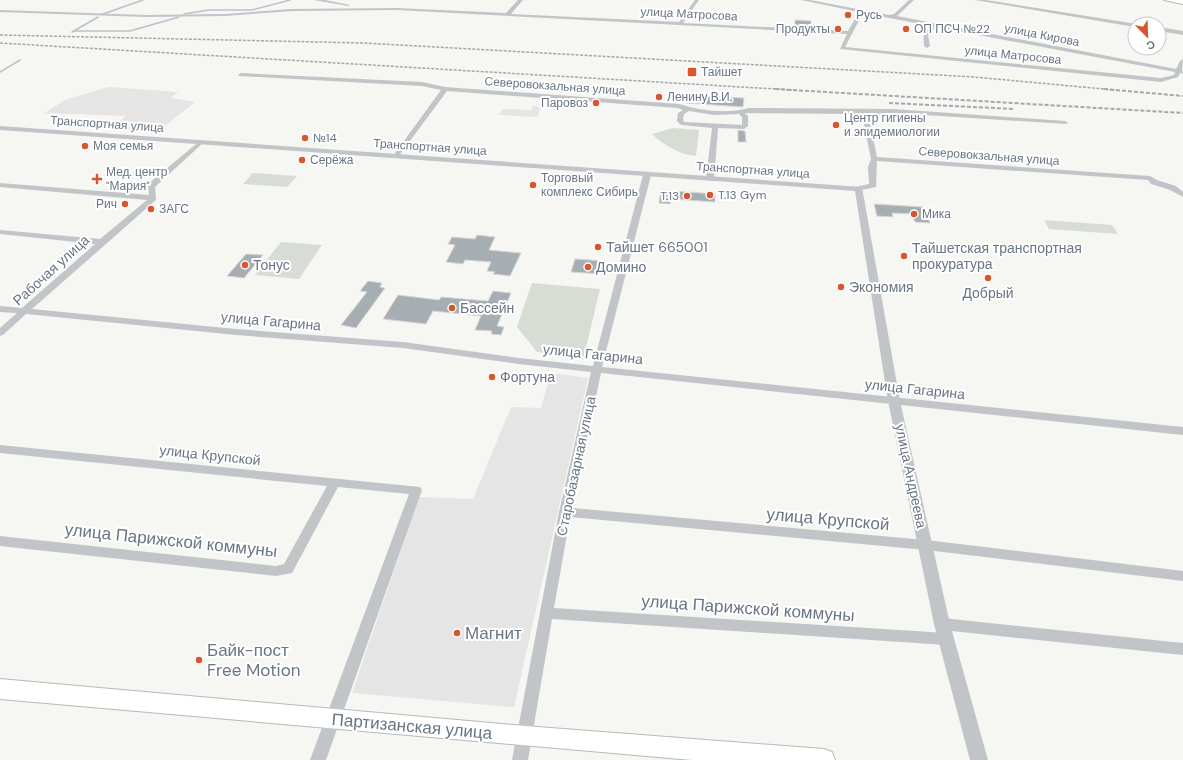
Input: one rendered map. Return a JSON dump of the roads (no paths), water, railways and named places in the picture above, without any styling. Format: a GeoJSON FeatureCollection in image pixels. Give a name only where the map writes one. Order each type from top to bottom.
{"type":"FeatureCollection","features":[{"type":"Feature","properties":{"kind":"main road"},"geometry":{"type":"LineString","coordinates":[[1167,0],[1183,2]]}},
{"type":"Feature","properties":{"kind":"main road","name":"Партизанская улица"},"geometry":{"type":"LineString","coordinates":[[0,689],[525,736],[824,760]]}},
{"type":"Feature","properties":{"kind":"street"},"geometry":{"type":"LineString","coordinates":[[316,0],[371,9]]}},
{"type":"Feature","properties":{"kind":"street"},"geometry":{"type":"LineString","coordinates":[[507,15],[521,0]]}},
{"type":"Feature","properties":{"kind":"street"},"geometry":{"type":"LineString","coordinates":[[680,24],[697,0]]}},
{"type":"Feature","properties":{"kind":"street","name":"улица Кирова"},"geometry":{"type":"LineString","coordinates":[[803,0],[1181,71]]}},
{"type":"Feature","properties":{"kind":"street"},"geometry":{"type":"LineString","coordinates":[[838,6],[846,0]]}},
{"type":"Feature","properties":{"kind":"street"},"geometry":{"type":"LineString","coordinates":[[891,16],[896,15],[912,0]]}},
{"type":"Feature","properties":{"kind":"street"},"geometry":{"type":"LineString","coordinates":[[977,0],[1127,24]]}},
{"type":"Feature","properties":{"kind":"street","name":"улица Матросова"},"geometry":{"type":"LineString","coordinates":[[0,11],[146,16],[225,14],[292,10],[371,9],[507,15],[850,33],[842,48],[1149,79],[1170,78],[1176,76],[1181,71]]}},
{"type":"Feature","properties":{"kind":"street"},"geometry":{"type":"LineString","coordinates":[[850,33],[862,10]]}},
{"type":"Feature","properties":{"kind":"street"},"geometry":{"type":"LineString","coordinates":[[927,46],[928,40],[924,35],[935,25]]}},
{"type":"Feature","properties":{"kind":"street"},"geometry":{"type":"LineString","coordinates":[[1167,30],[1183,33]]}},
{"type":"Feature","properties":{"kind":"street"},"geometry":{"type":"LineString","coordinates":[[1181,71],[1183,61]]}},
{"type":"Feature","properties":{"kind":"street","name":"Северовокзальная улица"},"geometry":{"type":"LineString","coordinates":[[241,75],[422,84],[445,89],[679,106],[687,110],[741,113],[749,110],[893,111],[1065,123]]}},
{"type":"Feature","properties":{"kind":"street"},"geometry":{"type":"LineString","coordinates":[[396,156],[445,89]]}},
{"type":"Feature","properties":{"kind":"street"},"geometry":{"type":"LineString","coordinates":[[687,110],[681,113],[680,121],[683,124],[742,128],[745,126],[745,116],[741,113]]}},
{"type":"Feature","properties":{"kind":"street"},"geometry":{"type":"LineString","coordinates":[[859,189],[874,185],[872,167],[874,159],[865,112]]}},
{"type":"Feature","properties":{"kind":"street"},"geometry":{"type":"LineString","coordinates":[[710,179],[715,126]]}},
{"type":"Feature","properties":{"kind":"street","name":"Транспортная улица"},"geometry":{"type":"LineString","coordinates":[[0,128],[859,189]]}},
{"type":"Feature","properties":{"kind":"street"},"geometry":{"type":"LineString","coordinates":[[0,185],[153,198],[151,186],[201,142]]}},
{"type":"Feature","properties":{"kind":"street","name":"Северовокзальная улица"},"geometry":{"type":"LineString","coordinates":[[874,159],[1150,178],[1154,182],[1173,188],[1183,195]]}},
{"type":"Feature","properties":{"kind":"street","name":"Старобазарная улица"},"geometry":{"type":"LineString","coordinates":[[520,760],[548,613],[565,512],[596,368],[619,286],[647,175]]}},
{"type":"Feature","properties":{"kind":"street","name":"улица Андреева"},"geometry":{"type":"LineString","coordinates":[[859,189],[894,401],[942,624],[979,760]]}},
{"type":"Feature","properties":{"kind":"street","name":"Рабочая улица"},"geometry":{"type":"LineString","coordinates":[[0,333],[153,198]]}},
{"type":"Feature","properties":{"kind":"street"},"geometry":{"type":"LineString","coordinates":[[0,232],[102,242]]}},
{"type":"Feature","properties":{"kind":"street","name":"улица Гагарина"},"geometry":{"type":"LineString","coordinates":[[0,310],[236,332],[403,345],[519,361],[1183,431]]}},
{"type":"Feature","properties":{"kind":"street","name":"улица Крупской"},"geometry":{"type":"LineString","coordinates":[[0,449],[416,490],[332,719]]}},
{"type":"Feature","properties":{"kind":"street","name":"улица Парижской коммуны"},"geometry":{"type":"LineString","coordinates":[[0,540],[276,571],[288,569],[335,482]]}},
{"type":"Feature","properties":{"kind":"street","name":"улица Крупской"},"geometry":{"type":"LineString","coordinates":[[565,512],[926,545],[1183,576]]}},
{"type":"Feature","properties":{"kind":"street","name":"улица Парижской коммуны"},"geometry":{"type":"LineString","coordinates":[[548,613],[946,638]]}},
{"type":"Feature","properties":{"kind":"street"},"geometry":{"type":"LineString","coordinates":[[942,624],[1183,649]]}},
{"type":"Feature","properties":{"kind":"street"},"geometry":{"type":"LineString","coordinates":[[318,760],[332,719]]}},
{"type":"Feature","properties":{"kind":"waterway"},"geometry":{"type":"LineString","coordinates":[[103,14],[143,0]]}},
{"type":"Feature","properties":{"kind":"waterway"},"geometry":{"type":"LineString","coordinates":[[184,14],[209,10],[252,10],[290,0]]}},
{"type":"Feature","properties":{"kind":"waterway"},"geometry":{"type":"LineString","coordinates":[[72,32],[98,17]]}},
{"type":"Feature","properties":{"kind":"waterway"},"geometry":{"type":"LineString","coordinates":[[74,31],[130,31],[179,17]]}},
{"type":"Feature","properties":{"kind":"waterway"},"geometry":{"type":"LineString","coordinates":[[0,72],[20,60]]}},
{"type":"Feature","properties":{"kind":"railway"},"geometry":{"type":"LineString","coordinates":[[0,35],[364,43],[974,77],[1108,89]]}},
{"type":"Feature","properties":{"kind":"railway"},"geometry":{"type":"LineString","coordinates":[[0,43],[792,90]]}},
{"type":"Feature","properties":{"kind":"railway"},"geometry":{"type":"LineString","coordinates":[[775,89],[792,90]]}},
{"type":"Feature","properties":{"kind":"railway"},"geometry":{"type":"LineString","coordinates":[[1108,89],[1183,96]]}},
{"type":"Feature","properties":{"kind":"railway"},"geometry":{"type":"LineString","coordinates":[[1108,89],[1115,90]]}},
{"type":"Feature","properties":{"kind":"railway"},"geometry":{"type":"LineString","coordinates":[[792,90],[1183,113]]}},
{"type":"Feature","properties":{"kind":"railway"},"geometry":{"type":"LineString","coordinates":[[889,103],[1015,109]]}},
{"type":"Feature","properties":{"kind":"place","name":"Русь"},"geometry":{"type":"Point","coordinates":[848,15]}},
{"type":"Feature","properties":{"kind":"place","name":"Продукты"},"geometry":{"type":"Point","coordinates":[838,29]}},
{"type":"Feature","properties":{"kind":"place","name":"ОП ПСЧ №22"},"geometry":{"type":"Point","coordinates":[906,29]}},
{"type":"Feature","properties":{"kind":"place","name":"Тайшет"},"geometry":{"type":"Point","coordinates":[692,72]}},
{"type":"Feature","properties":{"kind":"place","name":"Ленину В.И."},"geometry":{"type":"Point","coordinates":[659,97]}},
{"type":"Feature","properties":{"kind":"place","name":"Паровоз"},"geometry":{"type":"Point","coordinates":[596,103]}},
{"type":"Feature","properties":{"kind":"place","name":"Центр гигиены и эпидемиологии"},"geometry":{"type":"Point","coordinates":[836,125]}},
{"type":"Feature","properties":{"kind":"place","name":"№14"},"geometry":{"type":"Point","coordinates":[305,138]}},
{"type":"Feature","properties":{"kind":"place","name":"Моя семья"},"geometry":{"type":"Point","coordinates":[85,146]}},
{"type":"Feature","properties":{"kind":"place","name":"Серёжа"},"geometry":{"type":"Point","coordinates":[302,160]}},
{"type":"Feature","properties":{"kind":"place","name":"Мед. центр \"Мария\""},"geometry":{"type":"Point","coordinates":[97,179]}},
{"type":"Feature","properties":{"kind":"place","name":"Торговый комплекс Сибирь"},"geometry":{"type":"Point","coordinates":[533,185]}},
{"type":"Feature","properties":{"kind":"place","name":"T.13 Gym"},"geometry":{"type":"Point","coordinates":[710,195]}},
{"type":"Feature","properties":{"kind":"place","name":"T.13"},"geometry":{"type":"Point","coordinates":[687,196]}},
{"type":"Feature","properties":{"kind":"place","name":"Рич"},"geometry":{"type":"Point","coordinates":[125,204]}},
{"type":"Feature","properties":{"kind":"place","name":"ЗАГС"},"geometry":{"type":"Point","coordinates":[151,209]}},
{"type":"Feature","properties":{"kind":"place","name":"Мика"},"geometry":{"type":"Point","coordinates":[914,214]}},
{"type":"Feature","properties":{"kind":"place","name":"Тайшет 665001"},"geometry":{"type":"Point","coordinates":[598,247]}},
{"type":"Feature","properties":{"kind":"place","name":"Тайшетская транспортная прокуратура"},"geometry":{"type":"Point","coordinates":[904,256]}},
{"type":"Feature","properties":{"kind":"place","name":"Тонус"},"geometry":{"type":"Point","coordinates":[245,265]}},
{"type":"Feature","properties":{"kind":"place","name":"Домино"},"geometry":{"type":"Point","coordinates":[588,267]}},
{"type":"Feature","properties":{"kind":"place","name":"Добрый"},"geometry":{"type":"Point","coordinates":[988,278]}},
{"type":"Feature","properties":{"kind":"place","name":"Экономия"},"geometry":{"type":"Point","coordinates":[841,287]}},
{"type":"Feature","properties":{"kind":"place","name":"Бассейн"},"geometry":{"type":"Point","coordinates":[452,308]}},
{"type":"Feature","properties":{"kind":"place","name":"Фортуна"},"geometry":{"type":"Point","coordinates":[492,377]}},
{"type":"Feature","properties":{"kind":"place","name":"Магнит"},"geometry":{"type":"Point","coordinates":[457,633]}},
{"type":"Feature","properties":{"kind":"place","name":"Байк-пост Free Motion"},"geometry":{"type":"Point","coordinates":[199,660]}}]}
